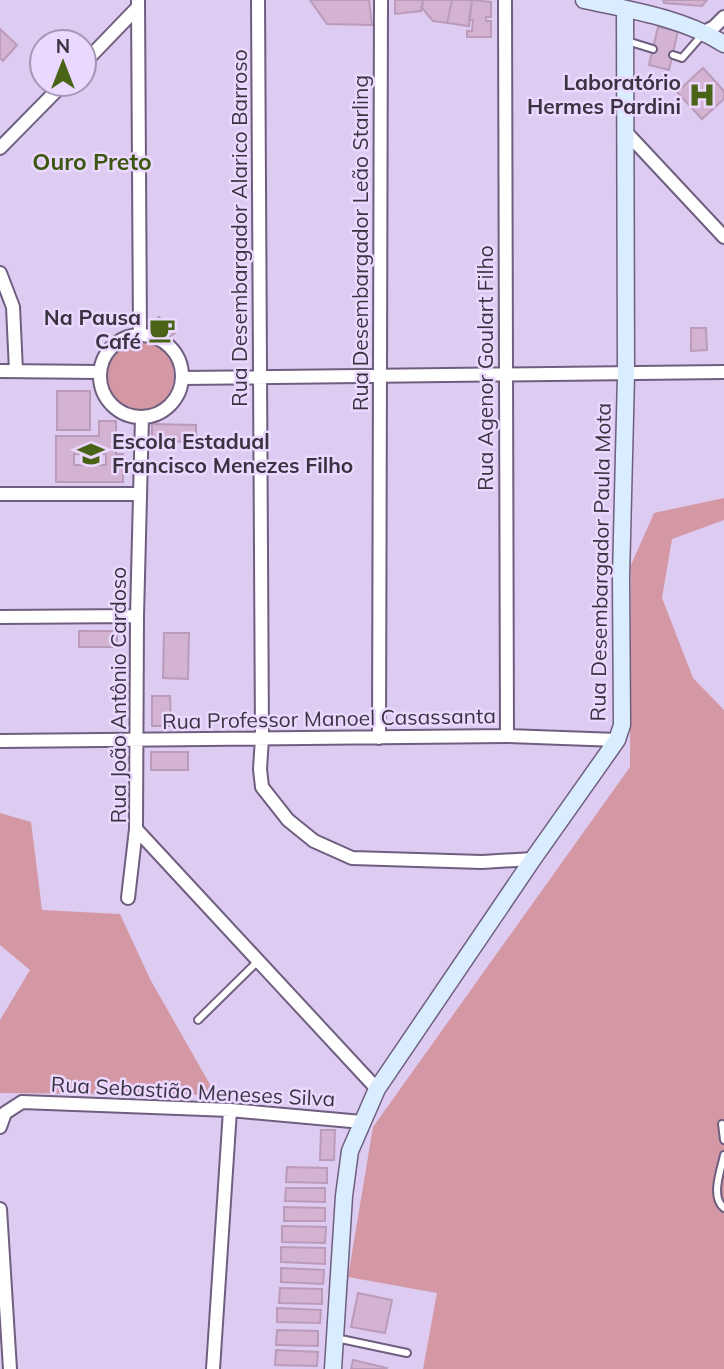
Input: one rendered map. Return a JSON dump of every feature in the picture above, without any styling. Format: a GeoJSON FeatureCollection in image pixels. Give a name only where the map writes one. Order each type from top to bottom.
{"type":"FeatureCollection","features":[{"type":"Feature","properties":{"kind":"street","name":"Rua Desembargador Alarico Barroso"},"geometry":{"type":"LineString","coordinates":[[258,0],[262,787],[288,820],[314,841],[352,858],[469,862],[533,859]]}},
{"type":"Feature","properties":{"kind":"street","name":"Rua Desembargador Leão Starling"},"geometry":{"type":"LineString","coordinates":[[379,738],[381,0]]}},
{"type":"Feature","properties":{"kind":"street","name":"Rua Agenor Goulart Filho"},"geometry":{"type":"LineString","coordinates":[[505,0],[507,736]]}},
{"type":"Feature","properties":{"kind":"street"},"geometry":{"type":"LineString","coordinates":[[584,0],[603,2],[704,32],[724,44]]}},
{"type":"Feature","properties":{"kind":"street"},"geometry":{"type":"LineString","coordinates":[[98,48],[138,4]]}},
{"type":"Feature","properties":{"kind":"street"},"geometry":{"type":"LineString","coordinates":[[138,4],[140,335]]}},
{"type":"Feature","properties":{"kind":"street","name":"Rua Desembargador Paula Mota"},"geometry":{"type":"LineString","coordinates":[[333,1369],[344,1196],[350,1152],[362,1122],[377,1089],[617,740],[622,724],[621,577],[626,374],[625,10]]}},
{"type":"Feature","properties":{"kind":"street"},"geometry":{"type":"LineString","coordinates":[[704,32],[724,17]]}},
{"type":"Feature","properties":{"kind":"street"},"geometry":{"type":"LineString","coordinates":[[0,148],[49,98]]}},
{"type":"Feature","properties":{"kind":"street"},"geometry":{"type":"LineString","coordinates":[[624,130],[724,237]]}},
{"type":"Feature","properties":{"kind":"street"},"geometry":{"type":"LineString","coordinates":[[0,273],[13,307],[16,371]]}},
{"type":"Feature","properties":{"kind":"street"},"geometry":{"type":"LineString","coordinates":[[140,335],[165,343],[180,365],[182,378],[179,390],[165,409],[142,417],[128,415],[106,398],[101,386],[100,372],[103,360],[118,342],[140,335]]}},
{"type":"Feature","properties":{"kind":"street"},"geometry":{"type":"LineString","coordinates":[[0,371],[100,372]]}},
{"type":"Feature","properties":{"kind":"street"},"geometry":{"type":"LineString","coordinates":[[182,378],[724,372]]}},
{"type":"Feature","properties":{"kind":"street","name":"Rua João Antônio Cardoso"},"geometry":{"type":"LineString","coordinates":[[142,417],[135,740],[136,830],[377,1089]]}},
{"type":"Feature","properties":{"kind":"street"},"geometry":{"type":"LineString","coordinates":[[0,494],[140,494]]}},
{"type":"Feature","properties":{"kind":"street"},"geometry":{"type":"LineString","coordinates":[[0,617],[137,616]]}},
{"type":"Feature","properties":{"kind":"street","name":"Rua Professor Manoel Casassanta"},"geometry":{"type":"LineString","coordinates":[[0,741],[507,736],[617,740]]}},
{"type":"Feature","properties":{"kind":"street"},"geometry":{"type":"LineString","coordinates":[[128,898],[136,830]]}},
{"type":"Feature","properties":{"kind":"street","name":"Rua Sebastião Meneses Silva"},"geometry":{"type":"LineString","coordinates":[[0,1127],[5,1113],[22,1102],[230,1110],[362,1122]]}},
{"type":"Feature","properties":{"kind":"street"},"geometry":{"type":"LineString","coordinates":[[214,1369],[230,1110]]}},
{"type":"Feature","properties":{"kind":"street"},"geometry":{"type":"LineString","coordinates":[[0,1209],[10,1369]]}},
{"type":"Feature","properties":{"kind":"lane"},"geometry":{"type":"LineString","coordinates":[[673,55],[682,58],[704,32]]}},
{"type":"Feature","properties":{"kind":"lane"},"geometry":{"type":"LineString","coordinates":[[625,41],[653,49]]}},
{"type":"Feature","properties":{"kind":"lane"},"geometry":{"type":"LineString","coordinates":[[198,1020],[258,961]]}},
{"type":"Feature","properties":{"kind":"lane"},"geometry":{"type":"LineString","coordinates":[[722,1124],[724,1140]]}},
{"type":"Feature","properties":{"kind":"lane"},"geometry":{"type":"LineString","coordinates":[[724,1155],[717,1198],[724,1208]]}},
{"type":"Feature","properties":{"kind":"lane"},"geometry":{"type":"LineString","coordinates":[[334,1338],[407,1353]]}},
{"type":"Feature","properties":{"kind":"shaded area"},"geometry":{"type":"Polygon","coordinates":[[[140,342],[153,344],[164,352],[172,363],[172,389],[164,400],[153,408],[140,410],[127,408],[116,400],[108,389],[106,376],[108,363],[116,352],[127,344],[140,342]]]}},
{"type":"Feature","properties":{"kind":"shaded area"},"geometry":{"type":"Polygon","coordinates":[[[724,498],[724,520],[672,539],[662,598],[693,678],[724,710],[724,1369],[423,1369],[437,1293],[348,1277],[373,1127],[630,767],[631,565],[654,513],[724,498]]]}},
{"type":"Feature","properties":{"kind":"shaded area"},"geometry":{"type":"Polygon","coordinates":[[[0,813],[31,822],[42,910],[120,914],[150,979],[216,1095],[0,1093],[0,1020],[30,970],[0,945],[0,813]]]}},
{"type":"Feature","properties":{"kind":"building"},"geometry":{"type":"Polygon","coordinates":[[[310,0],[369,0],[372,25],[327,24],[310,0]]]}},
{"type":"Feature","properties":{"kind":"building"},"geometry":{"type":"Polygon","coordinates":[[[395,0],[423,0],[421,11],[395,14],[395,0]]]}},
{"type":"Feature","properties":{"kind":"building"},"geometry":{"type":"Polygon","coordinates":[[[423,0],[452,0],[447,23],[433,21],[422,8],[423,0]]]}},
{"type":"Feature","properties":{"kind":"building"},"geometry":{"type":"Polygon","coordinates":[[[452,0],[472,0],[469,26],[447,23],[452,0]]]}},
{"type":"Feature","properties":{"kind":"building"},"geometry":{"type":"Polygon","coordinates":[[[472,0],[491,2],[491,17],[486,17],[486,21],[491,21],[491,37],[467,37],[467,31],[472,31],[473,20],[469,20],[472,0]]]}},
{"type":"Feature","properties":{"kind":"building"},"geometry":{"type":"Polygon","coordinates":[[[663,0],[707,0],[702,6],[664,3],[663,0]]]}},
{"type":"Feature","properties":{"kind":"building"},"geometry":{"type":"Polygon","coordinates":[[[658,27],[678,31],[669,70],[649,65],[658,27]]]}},
{"type":"Feature","properties":{"kind":"building"},"geometry":{"type":"Polygon","coordinates":[[[0,29],[17,45],[3,61],[0,58],[0,29]]]}},
{"type":"Feature","properties":{"kind":"building","name":"Laboratório Hermes Pardini"},"geometry":{"type":"Polygon","coordinates":[[[703,68],[724,91],[724,99],[702,119],[677,92],[703,68]]]}},
{"type":"Feature","properties":{"kind":"building","name":"Na Pausa Café"},"geometry":{"type":"Polygon","coordinates":[[[159,317],[175,333],[165,341],[147,328],[159,317]]]}},
{"type":"Feature","properties":{"kind":"building"},"geometry":{"type":"Polygon","coordinates":[[[691,328],[706,328],[707,350],[691,351],[691,328]]]}},
{"type":"Feature","properties":{"kind":"building"},"geometry":{"type":"Polygon","coordinates":[[[57,391],[90,391],[90,430],[57,430],[57,391]]]}},
{"type":"Feature","properties":{"kind":"building"},"geometry":{"type":"Polygon","coordinates":[[[99,421],[116,421],[116,454],[123,454],[123,482],[56,482],[56,436],[99,436],[99,421]],[[74,454],[74,465],[106,465],[106,454],[74,454]]]}},
{"type":"Feature","properties":{"kind":"building"},"geometry":{"type":"Polygon","coordinates":[[[152,424],[196,425],[196,442],[152,441],[152,424]]]}},
{"type":"Feature","properties":{"kind":"building"},"geometry":{"type":"Polygon","coordinates":[[[79,631],[117,631],[117,647],[79,647],[79,631]]]}},
{"type":"Feature","properties":{"kind":"building"},"geometry":{"type":"Polygon","coordinates":[[[164,633],[189,633],[188,679],[163,678],[164,633]]]}},
{"type":"Feature","properties":{"kind":"building"},"geometry":{"type":"Polygon","coordinates":[[[152,696],[170,696],[171,726],[152,726],[152,696]]]}},
{"type":"Feature","properties":{"kind":"building"},"geometry":{"type":"Polygon","coordinates":[[[151,752],[188,752],[188,770],[151,770],[151,752]]]}},
{"type":"Feature","properties":{"kind":"building"},"geometry":{"type":"Polygon","coordinates":[[[321,1130],[335,1130],[334,1160],[320,1160],[321,1130]]]}},
{"type":"Feature","properties":{"kind":"building"},"geometry":{"type":"Polygon","coordinates":[[[287,1167],[327,1168],[327,1183],[286,1182],[287,1167]]]}},
{"type":"Feature","properties":{"kind":"building"},"geometry":{"type":"Polygon","coordinates":[[[286,1188],[325,1188],[325,1202],[285,1201],[286,1188]]]}},
{"type":"Feature","properties":{"kind":"building"},"geometry":{"type":"Polygon","coordinates":[[[284,1207],[325,1208],[325,1221],[284,1221],[284,1207]]]}},
{"type":"Feature","properties":{"kind":"building"},"geometry":{"type":"Polygon","coordinates":[[[282,1226],[326,1227],[325,1243],[282,1242],[282,1226]]]}},
{"type":"Feature","properties":{"kind":"building"},"geometry":{"type":"Polygon","coordinates":[[[281,1247],[325,1248],[325,1264],[281,1262],[281,1247]]]}},
{"type":"Feature","properties":{"kind":"building"},"geometry":{"type":"Polygon","coordinates":[[[281,1268],[324,1270],[323,1284],[281,1282],[281,1268]]]}},
{"type":"Feature","properties":{"kind":"building"},"geometry":{"type":"Polygon","coordinates":[[[280,1288],[322,1289],[322,1304],[279,1303],[280,1288]]]}},
{"type":"Feature","properties":{"kind":"building"},"geometry":{"type":"Polygon","coordinates":[[[358,1293],[392,1300],[385,1333],[351,1327],[358,1293]]]}},
{"type":"Feature","properties":{"kind":"building"},"geometry":{"type":"Polygon","coordinates":[[[277,1308],[321,1310],[320,1323],[277,1322],[277,1308]]]}},
{"type":"Feature","properties":{"kind":"building"},"geometry":{"type":"Polygon","coordinates":[[[277,1330],[318,1331],[318,1346],[276,1345],[277,1330]]]}},
{"type":"Feature","properties":{"kind":"building"},"geometry":{"type":"Polygon","coordinates":[[[276,1350],[318,1352],[317,1366],[275,1365],[276,1350]]]}},
{"type":"Feature","properties":{"kind":"building"},"geometry":{"type":"Polygon","coordinates":[[[353,1360],[387,1368],[351,1369],[353,1360]]]}},
{"type":"Feature","properties":{"kind":"place","name":"Laboratório Hermes Pardini"},"geometry":{"type":"Point","coordinates":[702,95]}},
{"type":"Feature","properties":{"kind":"place","name":"Na Pausa Café"},"geometry":{"type":"Point","coordinates":[162,330]}},
{"type":"Feature","properties":{"kind":"place","name":"Escola Estadual Francisco Menezes Filho"},"geometry":{"type":"Point","coordinates":[91,454]}},
{"type":"Feature","properties":{"kind":"district","name":"Ouro Preto"},"geometry":{"type":"Point","coordinates":[92,162]}}]}
